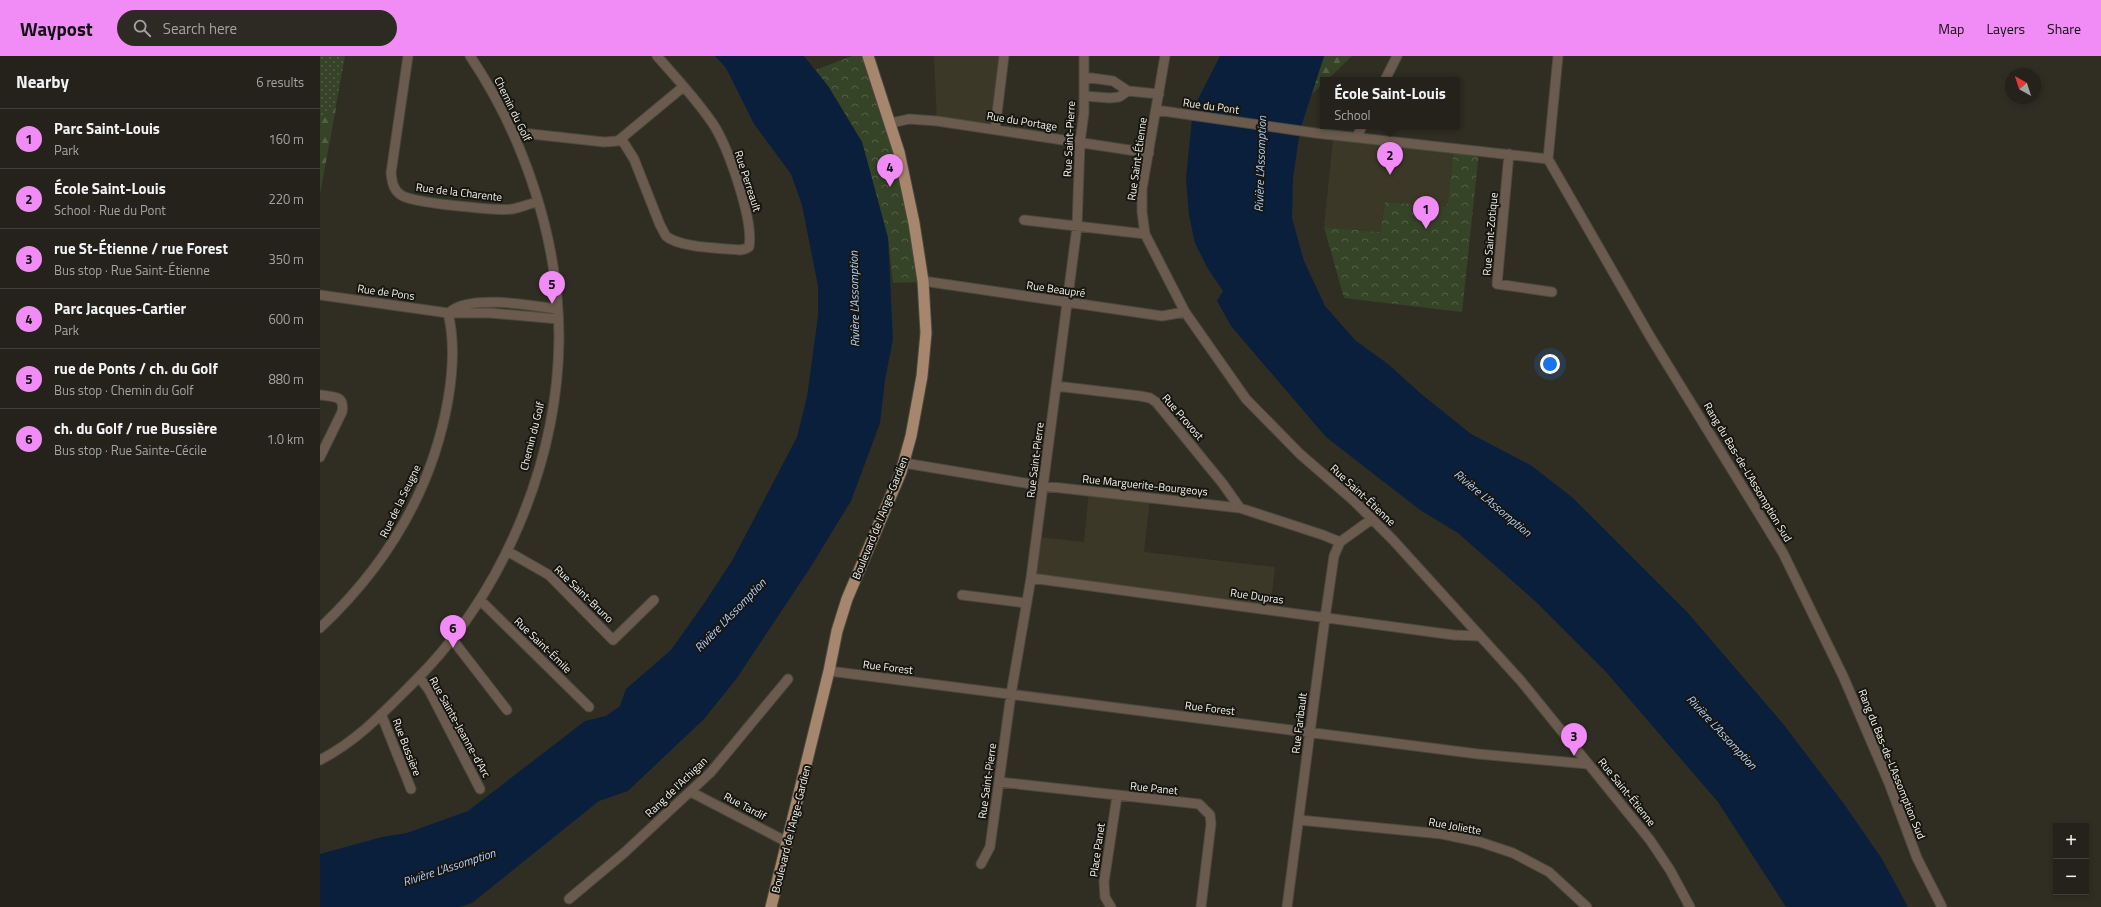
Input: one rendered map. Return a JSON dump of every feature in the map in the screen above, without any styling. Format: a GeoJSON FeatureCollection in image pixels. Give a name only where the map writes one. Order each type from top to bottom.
{"type":"FeatureCollection","features":[{"type":"Feature","properties":{"kind":"main road","name":"Boulevard de l'Ange-Gardien"},"geometry":{"type":"LineString","coordinates":[[771,907],[829,671],[836,631],[847,599],[890,500],[904,463],[916,412],[925,346],[926,333],[923,281],[914,223],[899,152],[891,123],[868,56]]}},
{"type":"Feature","properties":{"kind":"street","name":"Rue de la Charente"},"geometry":{"type":"LineString","coordinates":[[408,56],[391,173],[393,186],[400,195],[414,200],[495,209],[513,209],[537,202]]}},
{"type":"Feature","properties":{"kind":"street","name":"Chemin du Golf"},"geometry":{"type":"LineString","coordinates":[[320,760],[341,749],[362,733],[434,663],[480,600],[507,551],[523,513],[544,447],[553,403],[557,367],[558,319],[552,264],[537,202],[513,132],[491,88],[470,56]]}},
{"type":"Feature","properties":{"kind":"street","name":"Rue Perreault"},"geometry":{"type":"LineString","coordinates":[[622,140],[634,159],[660,225],[666,235],[673,240],[685,244],[745,249],[749,246],[750,236],[746,205],[727,153],[715,127],[684,87],[657,56]]}},
{"type":"Feature","properties":{"kind":"street"},"geometry":{"type":"LineString","coordinates":[[995,129],[1004,56]]}},
{"type":"Feature","properties":{"kind":"street","name":"Rue Saint-Pierre"},"geometry":{"type":"LineString","coordinates":[[981,864],[990,847],[1011,694],[1031,578],[1077,227],[1080,142],[1084,96],[1084,56]]}},
{"type":"Feature","properties":{"kind":"street","name":"Rue Saint-Étienne"},"geometry":{"type":"LineString","coordinates":[[1165,56],[1142,189],[1144,234],[1185,312],[1246,399],[1300,454],[1372,519],[1521,681],[1664,859],[1690,907]]}},
{"type":"Feature","properties":{"kind":"street"},"geometry":{"type":"LineString","coordinates":[[1386,77],[1397,56]]}},
{"type":"Feature","properties":{"kind":"street"},"geometry":{"type":"LineString","coordinates":[[1548,159],[1558,56]]}},
{"type":"Feature","properties":{"kind":"street"},"geometry":{"type":"LineString","coordinates":[[1084,77],[1113,81],[1128,91],[1158,94]]}},
{"type":"Feature","properties":{"kind":"street"},"geometry":{"type":"LineString","coordinates":[[513,132],[604,142],[622,140],[684,87]]}},
{"type":"Feature","properties":{"kind":"street"},"geometry":{"type":"LineString","coordinates":[[1084,96],[1110,98],[1119,97],[1128,91]]}},
{"type":"Feature","properties":{"kind":"street","name":"Rue du Pont"},"geometry":{"type":"LineString","coordinates":[[1156,110],[1315,133],[1548,159]]}},
{"type":"Feature","properties":{"kind":"street","name":"Rue du Portage"},"geometry":{"type":"LineString","coordinates":[[891,123],[908,119],[995,129],[1149,153]]}},
{"type":"Feature","properties":{"kind":"street"},"geometry":{"type":"LineString","coordinates":[[1357,137],[1361,129]]}},
{"type":"Feature","properties":{"kind":"street","name":"Rue Saint-Zotique"},"geometry":{"type":"LineString","coordinates":[[1509,154],[1497,284],[1552,292]]}},
{"type":"Feature","properties":{"kind":"street","name":"Rang du Bas-de-L'Assomption Sud"},"geometry":{"type":"LineString","coordinates":[[1548,159],[1651,338],[1784,553],[1843,676],[1886,776],[1917,858],[1942,907]]}},
{"type":"Feature","properties":{"kind":"street"},"geometry":{"type":"LineString","coordinates":[[1024,220],[1144,234]]}},
{"type":"Feature","properties":{"kind":"street","name":"Rue Beaupré"},"geometry":{"type":"LineString","coordinates":[[923,281],[1162,316],[1185,312]]}},
{"type":"Feature","properties":{"kind":"street","name":"Rue de Pons"},"geometry":{"type":"LineString","coordinates":[[320,296],[448,313],[490,313],[558,319]]}},
{"type":"Feature","properties":{"kind":"street"},"geometry":{"type":"LineString","coordinates":[[448,313],[464,304],[483,302],[557,309]]}},
{"type":"Feature","properties":{"kind":"street","name":"Rue de la Seugne"},"geometry":{"type":"LineString","coordinates":[[320,628],[347,602],[387,552],[401,531],[422,488],[439,441],[450,385],[453,359],[452,326],[448,313]]}},
{"type":"Feature","properties":{"kind":"street","name":"Rue Provost"},"geometry":{"type":"LineString","coordinates":[[1056,386],[1150,398],[1156,402],[1223,484],[1240,508]]}},
{"type":"Feature","properties":{"kind":"street"},"geometry":{"type":"LineString","coordinates":[[320,395],[336,397],[341,400],[343,404],[342,412],[320,457]]}},
{"type":"Feature","properties":{"kind":"street","name":"Rue Marguerite-Bourgeoys"},"geometry":{"type":"LineString","coordinates":[[904,463],[1043,486],[1240,508],[1340,542]]}},
{"type":"Feature","properties":{"kind":"street"},"geometry":{"type":"LineString","coordinates":[[1340,542],[1372,519]]}},
{"type":"Feature","properties":{"kind":"street","name":"Rue Faribault"},"geometry":{"type":"LineString","coordinates":[[1287,907],[1334,556],[1340,542]]}},
{"type":"Feature","properties":{"kind":"street","name":"Rue Saint-Bruno"},"geometry":{"type":"LineString","coordinates":[[507,551],[549,575],[613,640],[654,600]]}},
{"type":"Feature","properties":{"kind":"street","name":"Rue Dupras"},"geometry":{"type":"LineString","coordinates":[[1031,578],[1454,635],[1479,636]]}},
{"type":"Feature","properties":{"kind":"street"},"geometry":{"type":"LineString","coordinates":[[962,595],[1026,603]]}},
{"type":"Feature","properties":{"kind":"street","name":"Rue Saint-Émile"},"geometry":{"type":"LineString","coordinates":[[480,600],[589,708]]}},
{"type":"Feature","properties":{"kind":"street"},"geometry":{"type":"LineString","coordinates":[[452,639],[506,710]]}},
{"type":"Feature","properties":{"kind":"street","name":"Rue Forest"},"geometry":{"type":"LineString","coordinates":[[829,671],[1478,754],[1588,764]]}},
{"type":"Feature","properties":{"kind":"street","name":"Rue Sainte-Jeanne-d'Arc"},"geometry":{"type":"LineString","coordinates":[[419,677],[429,690],[480,789]]}},
{"type":"Feature","properties":{"kind":"street","name":"Rang de l'Achigan"},"geometry":{"type":"LineString","coordinates":[[569,899],[624,853],[711,772],[788,679]]}},
{"type":"Feature","properties":{"kind":"street","name":"Rue Bussière"},"geometry":{"type":"LineString","coordinates":[[381,714],[411,789]]}},
{"type":"Feature","properties":{"kind":"street","name":"Rue Panet"},"geometry":{"type":"LineString","coordinates":[[999,782],[1199,804],[1210,815],[1211,824],[1201,907]]}},
{"type":"Feature","properties":{"kind":"street","name":"Rue Tardif"},"geometry":{"type":"LineString","coordinates":[[691,792],[787,842]]}},
{"type":"Feature","properties":{"kind":"street","name":"Place Panet"},"geometry":{"type":"LineString","coordinates":[[1111,907],[1105,897],[1104,882],[1117,796]]}},
{"type":"Feature","properties":{"kind":"street","name":"Rue Joliette"},"geometry":{"type":"LineString","coordinates":[[1299,820],[1442,834],[1480,842],[1513,853],[1549,872],[1587,907]]}},
{"type":"Feature","properties":{"kind":"shaded area"},"geometry":{"type":"Polygon","coordinates":[[[934,56],[1004,56],[995,129],[937,121],[934,56]]]}},
{"type":"Feature","properties":{"kind":"shaded area"},"geometry":{"type":"Polygon","coordinates":[[[1333,139],[1454,149],[1447,208],[1385,202],[1380,232],[1324,227],[1333,139]]]}},
{"type":"Feature","properties":{"kind":"shaded area"},"geometry":{"type":"Polygon","coordinates":[[[1089,491],[1150,498],[1144,552],[1275,567],[1270,610],[1031,578],[1037,537],[1084,542],[1089,491]]]}},
{"type":"Feature","properties":{"kind":"green space"},"geometry":{"type":"Polygon","coordinates":[[[320,56],[345,56],[320,193],[320,56]]]}},
{"type":"Feature","properties":{"kind":"green space"},"geometry":{"type":"Polygon","coordinates":[[[852,56],[868,56],[891,123],[923,282],[893,283],[888,238],[862,142],[828,86],[815,70],[852,56]]]}},
{"type":"Feature","properties":{"kind":"green space"},"geometry":{"type":"Polygon","coordinates":[[[1324,56],[1352,56],[1330,77],[1320,77],[1320,86],[1312,94],[1324,56]]]}},
{"type":"Feature","properties":{"kind":"green space"},"geometry":{"type":"Polygon","coordinates":[[[336,108],[320,193],[320,120],[336,108]]]}},
{"type":"Feature","properties":{"kind":"green space"},"geometry":{"type":"Polygon","coordinates":[[[1454,149],[1479,152],[1462,312],[1344,298],[1324,227],[1380,232],[1385,202],[1447,207],[1454,149]]]}},
{"type":"Feature","properties":{"kind":"water","name":"Rivière L'Assomption"},"geometry":{"type":"Polygon","coordinates":[[[715,56],[804,56],[828,86],[862,142],[888,238],[893,339],[885,380],[880,423],[851,501],[810,568],[737,678],[704,719],[628,791],[599,801],[472,903],[460,907],[320,907],[320,854],[382,837],[407,833],[468,811],[585,721],[606,716],[620,706],[626,689],[671,650],[705,602],[733,559],[797,437],[807,397],[818,316],[818,286],[802,205],[791,174],[754,124],[726,68],[715,56]]]}},
{"type":"Feature","properties":{"kind":"water","name":"Rivière L'Assomption"},"geometry":{"type":"Polygon","coordinates":[[[1220,56],[1324,56],[1300,130],[1293,178],[1292,218],[1304,261],[1325,306],[1356,341],[1388,364],[1420,393],[1471,434],[1532,466],[1573,498],[1688,613],[1784,725],[1844,804],[1882,859],[1908,907],[1786,907],[1718,802],[1606,672],[1535,601],[1458,533],[1420,510],[1326,437],[1231,326],[1217,301],[1223,291],[1208,269],[1195,243],[1189,215],[1186,178],[1193,109],[1220,56]]]}},
{"type":"Feature","properties":{"kind":"place","name":"École Saint-Louis"},"geometry":{"type":"Point","coordinates":[1390,175]}},
{"type":"Feature","properties":{"kind":"place","name":"Parc Jacques-Cartier"},"geometry":{"type":"Point","coordinates":[890,187]}},
{"type":"Feature","properties":{"kind":"place","name":"Parc Saint-Louis"},"geometry":{"type":"Point","coordinates":[1426,229]}},
{"type":"Feature","properties":{"kind":"place","name":"rue de Ponts / ch. du Golf"},"geometry":{"type":"Point","coordinates":[552,304]}},
{"type":"Feature","properties":{"kind":"place","name":"ch. du Golf / rue Bussière"},"geometry":{"type":"Point","coordinates":[453,648]}},
{"type":"Feature","properties":{"kind":"place","name":"rue St-Étienne / rue Forest"},"geometry":{"type":"Point","coordinates":[1574,756]}}]}
